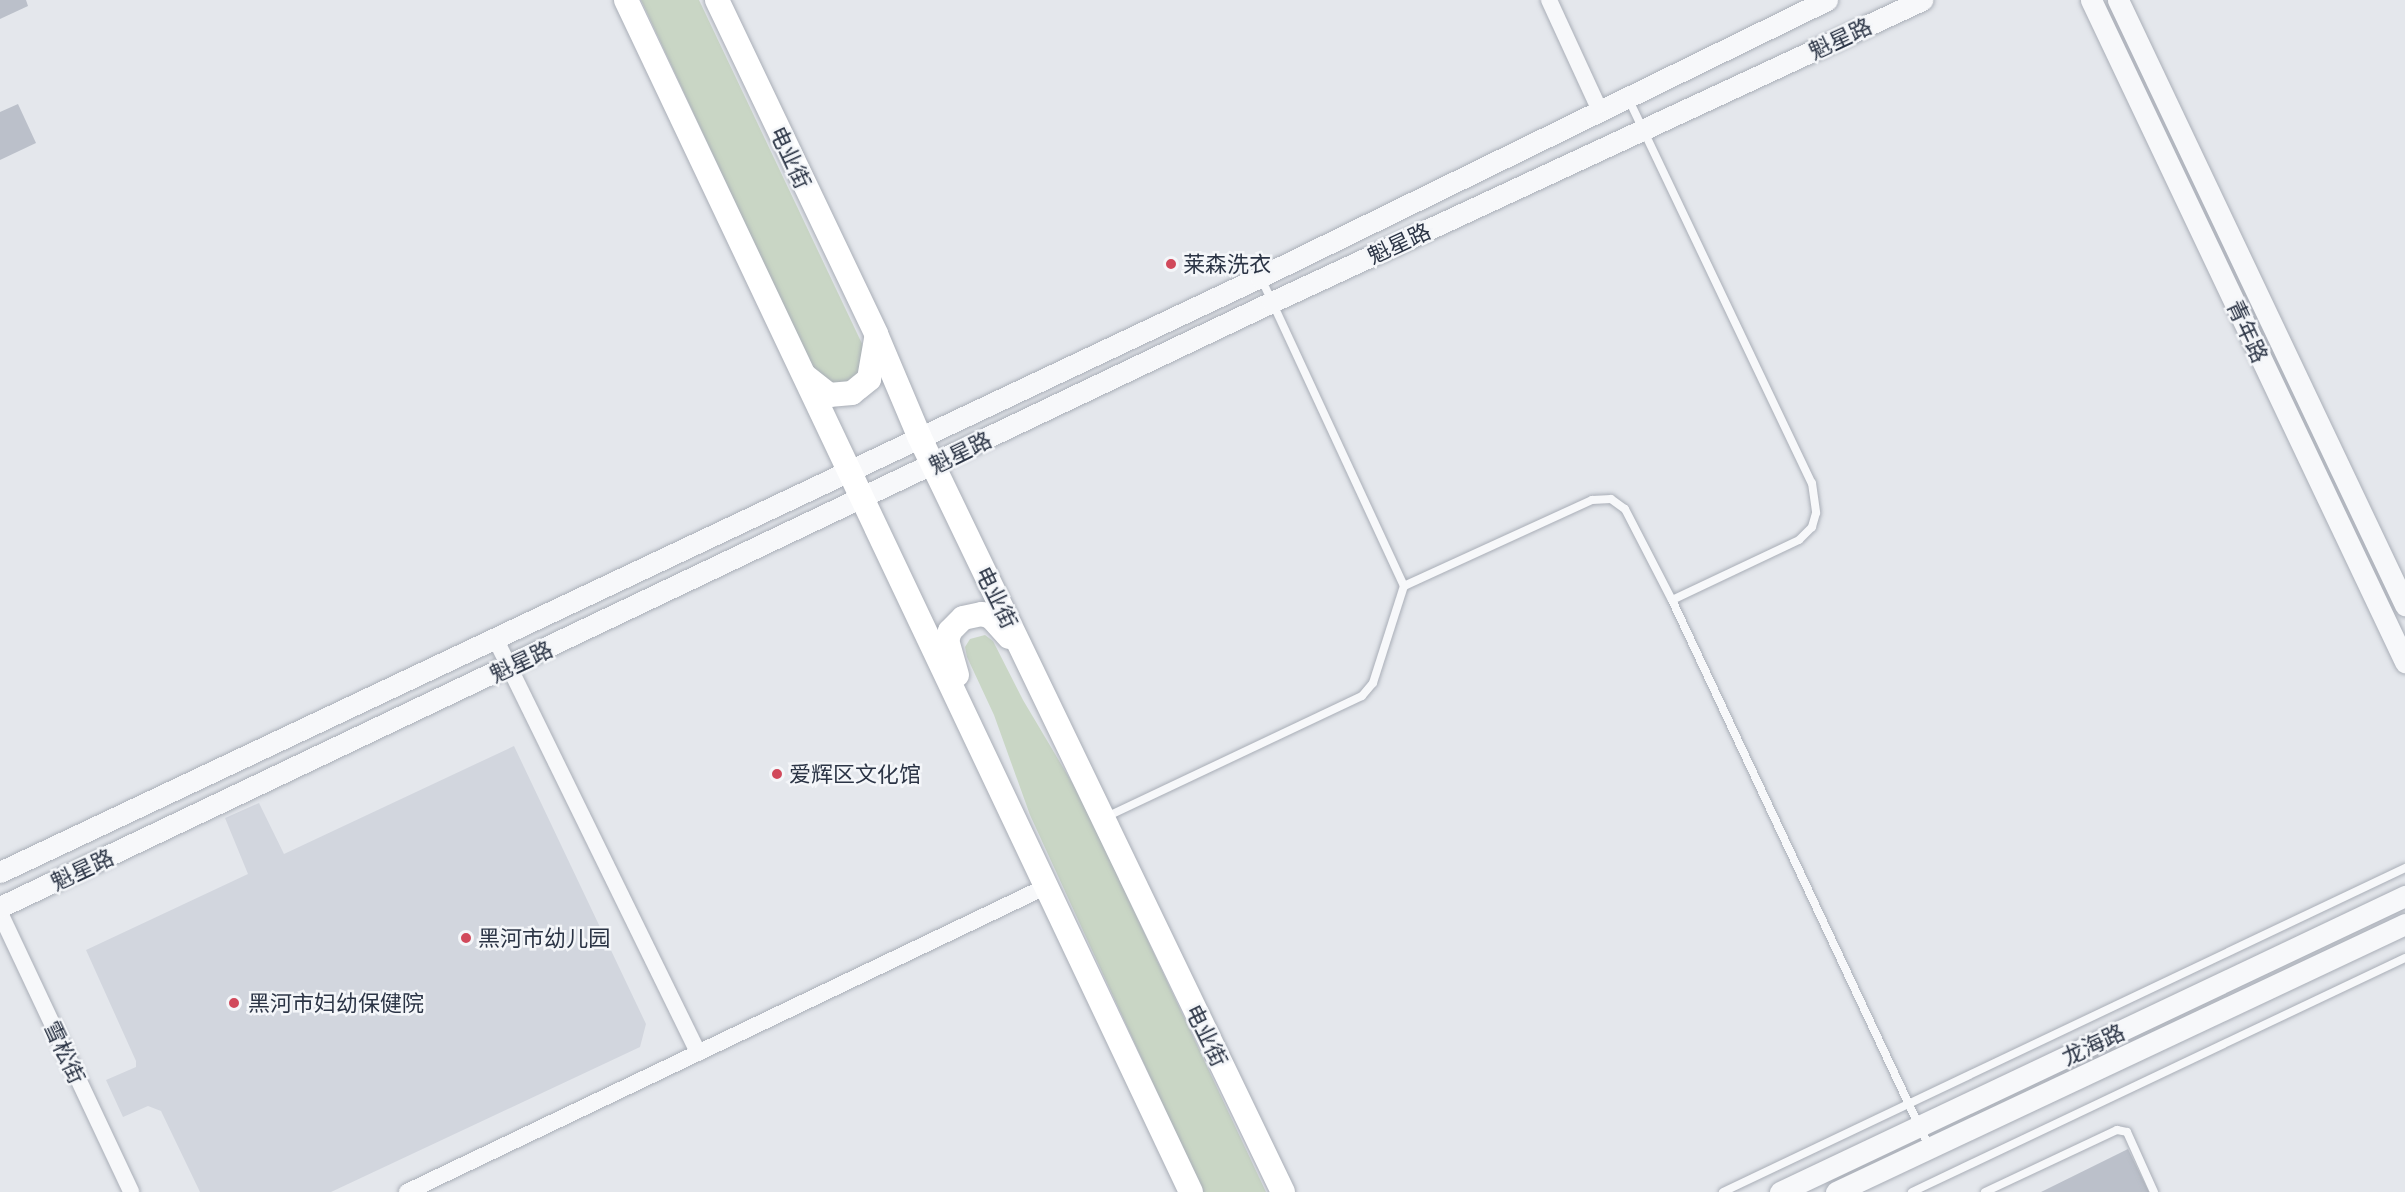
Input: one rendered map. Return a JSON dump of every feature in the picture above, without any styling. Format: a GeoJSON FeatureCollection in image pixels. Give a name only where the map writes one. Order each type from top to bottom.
{"type":"FeatureCollection","features":[{"type":"Feature","properties":{"kind":"main road"},"geometry":{"type":"LineString","coordinates":[[626,0],[860,500],[1191,1192]]}},
{"type":"Feature","properties":{"kind":"main road","name":"电业街"},"geometry":{"type":"LineString","coordinates":[[717,0],[876,334],[919,436],[1282,1192]]}},
{"type":"Feature","properties":{"kind":"main road"},"geometry":{"type":"LineString","coordinates":[[796,364],[818,390],[840,396],[852,393],[862,387],[874,368],[876,334]]}},
{"type":"Feature","properties":{"kind":"main road"},"geometry":{"type":"LineString","coordinates":[[993,778],[980,725],[947,650],[950,631],[963,618],[982,614],[999,622],[1035,692],[1065,739]]}},
{"type":"Feature","properties":{"kind":"street"},"geometry":{"type":"LineString","coordinates":[[1549,0],[1601,113]]}},
{"type":"Feature","properties":{"kind":"street","name":"魁星路"},"geometry":{"type":"LineString","coordinates":[[0,872],[846,470],[1260,277],[1601,113],[1628,97],[1827,0]]}},
{"type":"Feature","properties":{"kind":"street","name":"魁星路"},"geometry":{"type":"LineString","coordinates":[[0,908],[1272,302],[1922,0]]}},
{"type":"Feature","properties":{"kind":"street","name":"青年路"},"geometry":{"type":"LineString","coordinates":[[2091,0],[2405,662]]}},
{"type":"Feature","properties":{"kind":"street","name":"青年路"},"geometry":{"type":"LineString","coordinates":[[2118,0],[2405,605]]}},
{"type":"Feature","properties":{"kind":"street"},"geometry":{"type":"LineString","coordinates":[[495,638],[698,1053]]}},
{"type":"Feature","properties":{"kind":"street"},"geometry":{"type":"LineString","coordinates":[[407,1192],[1045,887]]}},
{"type":"Feature","properties":{"kind":"street","name":"龙海路"},"geometry":{"type":"LineString","coordinates":[[1780,1192],[2405,896]]}},
{"type":"Feature","properties":{"kind":"street","name":"雪松街"},"geometry":{"type":"LineString","coordinates":[[0,913],[130,1192]]}},
{"type":"Feature","properties":{"kind":"street","name":"龙海路"},"geometry":{"type":"LineString","coordinates":[[1836,1192],[2405,924]]}},
{"type":"Feature","properties":{"kind":"lane"},"geometry":{"type":"LineString","coordinates":[[1628,97],[1812,483],[1816,513],[1812,527],[1799,540],[1672,600]]}},
{"type":"Feature","properties":{"kind":"lane"},"geometry":{"type":"LineString","coordinates":[[1104,818],[1362,696],[1372,683],[1404,586],[1260,277]]}},
{"type":"Feature","properties":{"kind":"lane"},"geometry":{"type":"LineString","coordinates":[[1404,586],[1593,500],[1611,499],[1625,509],[1672,600],[1929,1148]]}},
{"type":"Feature","properties":{"kind":"lane"},"geometry":{"type":"LineString","coordinates":[[1723,1192],[2405,868]]}},
{"type":"Feature","properties":{"kind":"lane"},"geometry":{"type":"LineString","coordinates":[[1912,1192],[2405,958]]}},
{"type":"Feature","properties":{"kind":"lane"},"geometry":{"type":"LineString","coordinates":[[1985,1192],[2117,1130],[2127,1132],[2154,1192]]}},
{"type":"Feature","properties":{"kind":"shaded area"},"geometry":{"type":"Polygon","coordinates":[[[514,746],[646,1024],[640,1047],[331,1192],[200,1192],[161,1111],[148,1106],[123,1117],[106,1080],[136,1067],[136,1061],[86,950],[248,874],[225,818],[259,803],[284,854],[514,746]]]}},
{"type":"Feature","properties":{"kind":"green space"},"geometry":{"type":"Polygon","coordinates":[[[641,0],[699,0],[865,350],[857,379],[833,386],[813,370],[641,0]]]}},
{"type":"Feature","properties":{"kind":"green space"},"geometry":{"type":"Polygon","coordinates":[[[985,635],[993,641],[1023,700],[1080,796],[1266,1192],[1203,1192],[1030,815],[994,715],[967,657],[965,647],[970,639],[985,635]]]}},
{"type":"Feature","properties":{"kind":"building"},"geometry":{"type":"Polygon","coordinates":[[[0,0],[26,0],[28,6],[0,19],[0,0]]]}},
{"type":"Feature","properties":{"kind":"building"},"geometry":{"type":"Polygon","coordinates":[[[18,104],[36,143],[0,160],[0,112],[18,104]]]}},
{"type":"Feature","properties":{"kind":"building"},"geometry":{"type":"Polygon","coordinates":[[[2128,1149],[2149,1192],[2041,1192],[2128,1149]]]}},
{"type":"Feature","properties":{"kind":"place","name":"莱森洗衣"},"geometry":{"type":"Point","coordinates":[1171,264]}},
{"type":"Feature","properties":{"kind":"place","name":"爱辉区文化馆"},"geometry":{"type":"Point","coordinates":[777,774]}},
{"type":"Feature","properties":{"kind":"place","name":"黑河市幼儿园"},"geometry":{"type":"Point","coordinates":[466,938]}},
{"type":"Feature","properties":{"kind":"place","name":"黑河市妇幼保健院"},"geometry":{"type":"Point","coordinates":[234,1003]}}]}
